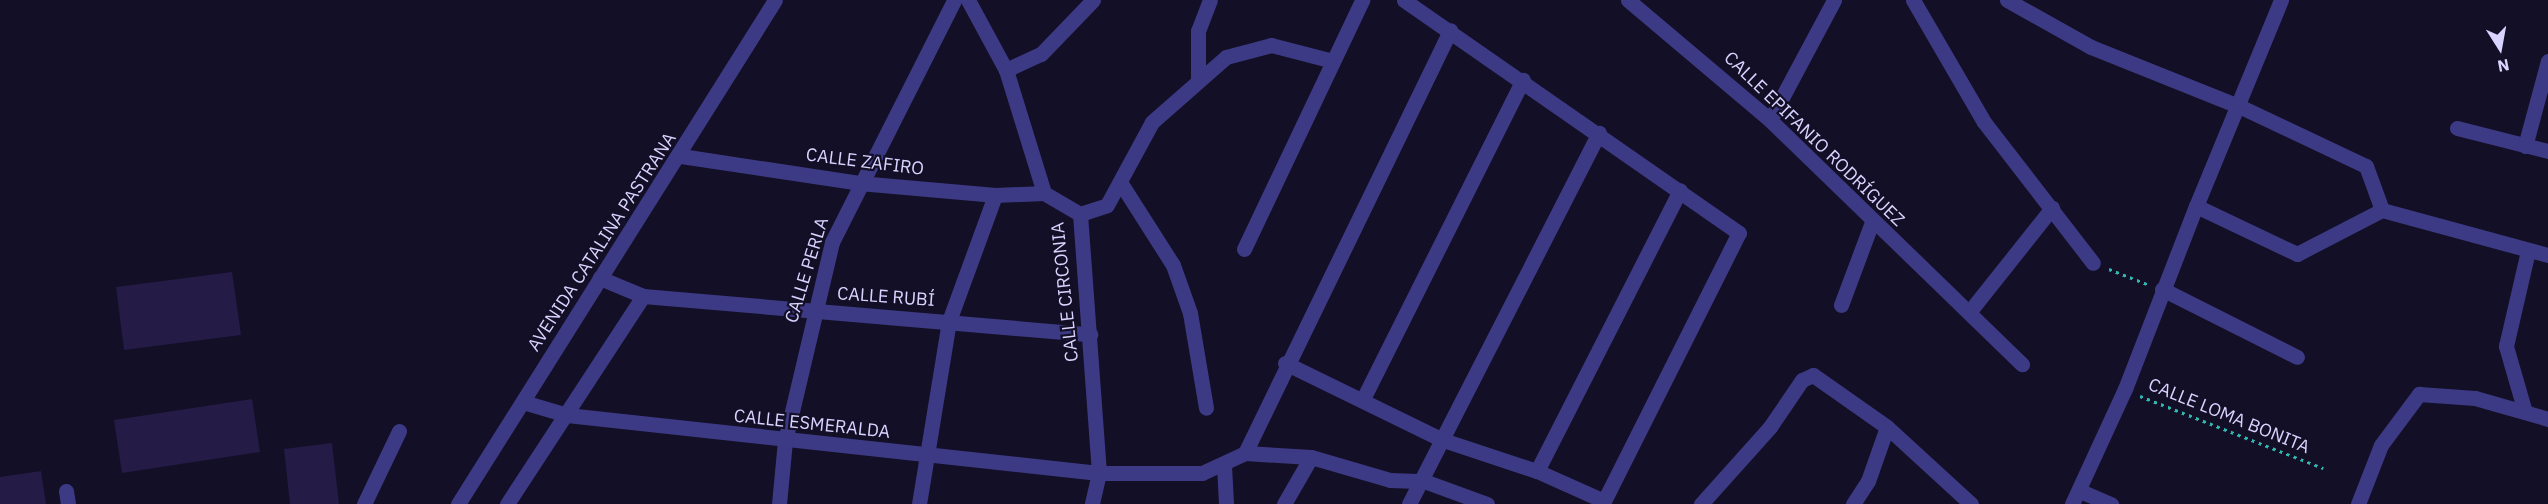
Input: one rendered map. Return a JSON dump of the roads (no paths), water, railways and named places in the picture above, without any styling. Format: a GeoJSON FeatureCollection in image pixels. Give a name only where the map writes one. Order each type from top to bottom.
{"type":"FeatureCollection","features":[{"type":"Feature","properties":{"kind":"street","name":"AVENIDA CATALINA PASTRANA"},"geometry":{"type":"LineString","coordinates":[[461,503],[600,278],[681,156],[775,0]]}},
{"type":"Feature","properties":{"kind":"street","name":"CALLE PERLA"},"geometry":{"type":"LineString","coordinates":[[779,504],[785,441],[812,312],[832,242],[859,183],[954,0]]}},
{"type":"Feature","properties":{"kind":"street"},"geometry":{"type":"LineString","coordinates":[[968,0],[1006,70],[1044,193]]}},
{"type":"Feature","properties":{"kind":"street"},"geometry":{"type":"LineString","coordinates":[[1006,70],[1041,54],[1093,0]]}},
{"type":"Feature","properties":{"kind":"street"},"geometry":{"type":"LineString","coordinates":[[1198,79],[1198,31],[1210,0]]}},
{"type":"Feature","properties":{"kind":"street"},"geometry":{"type":"LineString","coordinates":[[1244,249],[1329,60],[1362,0]]}},
{"type":"Feature","properties":{"kind":"street"},"geometry":{"type":"LineString","coordinates":[[1285,363],[1363,399],[1443,440],[1537,471],[1604,501],[1739,233],[1523,80],[1404,0]]}},
{"type":"Feature","properties":{"kind":"street","name":"CALLE EPIFANIO RODRÍGUEZ"},"geometry":{"type":"LineString","coordinates":[[1628,0],[1770,120],[1872,222],[1970,311],[2022,364]]}},
{"type":"Feature","properties":{"kind":"street"},"geometry":{"type":"LineString","coordinates":[[1770,120],[1834,0]]}},
{"type":"Feature","properties":{"kind":"street"},"geometry":{"type":"LineString","coordinates":[[1913,0],[1984,122],[2093,263]]}},
{"type":"Feature","properties":{"kind":"street"},"geometry":{"type":"LineString","coordinates":[[2007,0],[2091,47],[2241,107],[2366,166],[2382,210]]}},
{"type":"Feature","properties":{"kind":"street"},"geometry":{"type":"LineString","coordinates":[[2111,504],[2076,497],[2125,389],[2162,289],[2196,206],[2241,107],[2281,0]]}},
{"type":"Feature","properties":{"kind":"street"},"geometry":{"type":"LineString","coordinates":[[1450,30],[1285,363],[1245,453],[1311,457],[1390,480],[1424,481],[1487,504]]}},
{"type":"Feature","properties":{"kind":"street"},"geometry":{"type":"LineString","coordinates":[[1080,214],[1107,205],[1122,185],[1152,122],[1198,79],[1226,57],[1271,45],[1329,60]]}},
{"type":"Feature","properties":{"kind":"street"},"geometry":{"type":"LineString","coordinates":[[2525,146],[2548,61]]}},
{"type":"Feature","properties":{"kind":"street"},"geometry":{"type":"LineString","coordinates":[[1363,399],[1523,80]]}},
{"type":"Feature","properties":{"kind":"street"},"geometry":{"type":"LineString","coordinates":[[2457,128],[2548,151]]}},
{"type":"Feature","properties":{"kind":"street"},"geometry":{"type":"LineString","coordinates":[[1409,504],[1424,481],[1599,133]]}},
{"type":"Feature","properties":{"kind":"street","name":"CALLE ZAFIRO"},"geometry":{"type":"LineString","coordinates":[[681,156],[859,183],[995,195],[1044,193]]}},
{"type":"Feature","properties":{"kind":"street"},"geometry":{"type":"LineString","coordinates":[[1122,185],[1176,275],[1190,313],[1206,408]]}},
{"type":"Feature","properties":{"kind":"street"},"geometry":{"type":"LineString","coordinates":[[1537,471],[1680,190]]}},
{"type":"Feature","properties":{"kind":"street","name":"CALLE CIRCONIA"},"geometry":{"type":"LineString","coordinates":[[1044,193],[1080,214],[1099,473],[1092,504]]}},
{"type":"Feature","properties":{"kind":"street"},"geometry":{"type":"LineString","coordinates":[[919,504],[924,457],[949,321],[995,195]]}},
{"type":"Feature","properties":{"kind":"street"},"geometry":{"type":"LineString","coordinates":[[2196,206],[2297,254],[2382,210],[2548,255]]}},
{"type":"Feature","properties":{"kind":"street"},"geometry":{"type":"LineString","coordinates":[[1970,311],[2052,208]]}},
{"type":"Feature","properties":{"kind":"street"},"geometry":{"type":"LineString","coordinates":[[1841,305],[1872,222]]}},
{"type":"Feature","properties":{"kind":"street"},"geometry":{"type":"LineString","coordinates":[[2525,412],[2506,346],[2528,251]]}},
{"type":"Feature","properties":{"kind":"street","name":"CALLE RUBÍ"},"geometry":{"type":"LineString","coordinates":[[600,278],[643,296],[1090,334]]}},
{"type":"Feature","properties":{"kind":"street"},"geometry":{"type":"LineString","coordinates":[[2162,289],[2297,357]]}},
{"type":"Feature","properties":{"kind":"street"},"geometry":{"type":"LineString","coordinates":[[507,504],[643,296]]}},
{"type":"Feature","properties":{"kind":"street"},"geometry":{"type":"LineString","coordinates":[[1701,504],[1770,427],[1802,380],[1813,375],[1887,427],[1971,504]]}},
{"type":"Feature","properties":{"kind":"street"},"geometry":{"type":"LineString","coordinates":[[2358,504],[2381,445],[2419,394],[2475,398],[2548,418]]}},
{"type":"Feature","properties":{"kind":"street","name":"CALLE ESMERALDA"},"geometry":{"type":"LineString","coordinates":[[523,402],[567,415],[924,457],[1099,473],[1202,472],[1224,465],[1245,453]]}},
{"type":"Feature","properties":{"kind":"street"},"geometry":{"type":"LineString","coordinates":[[1853,504],[1868,481],[1887,427]]}},
{"type":"Feature","properties":{"kind":"street"},"geometry":{"type":"LineString","coordinates":[[364,504],[399,431]]}},
{"type":"Feature","properties":{"kind":"street"},"geometry":{"type":"LineString","coordinates":[[1284,504],[1311,457]]}},
{"type":"Feature","properties":{"kind":"street"},"geometry":{"type":"LineString","coordinates":[[1224,465],[1226,504]]}}]}
